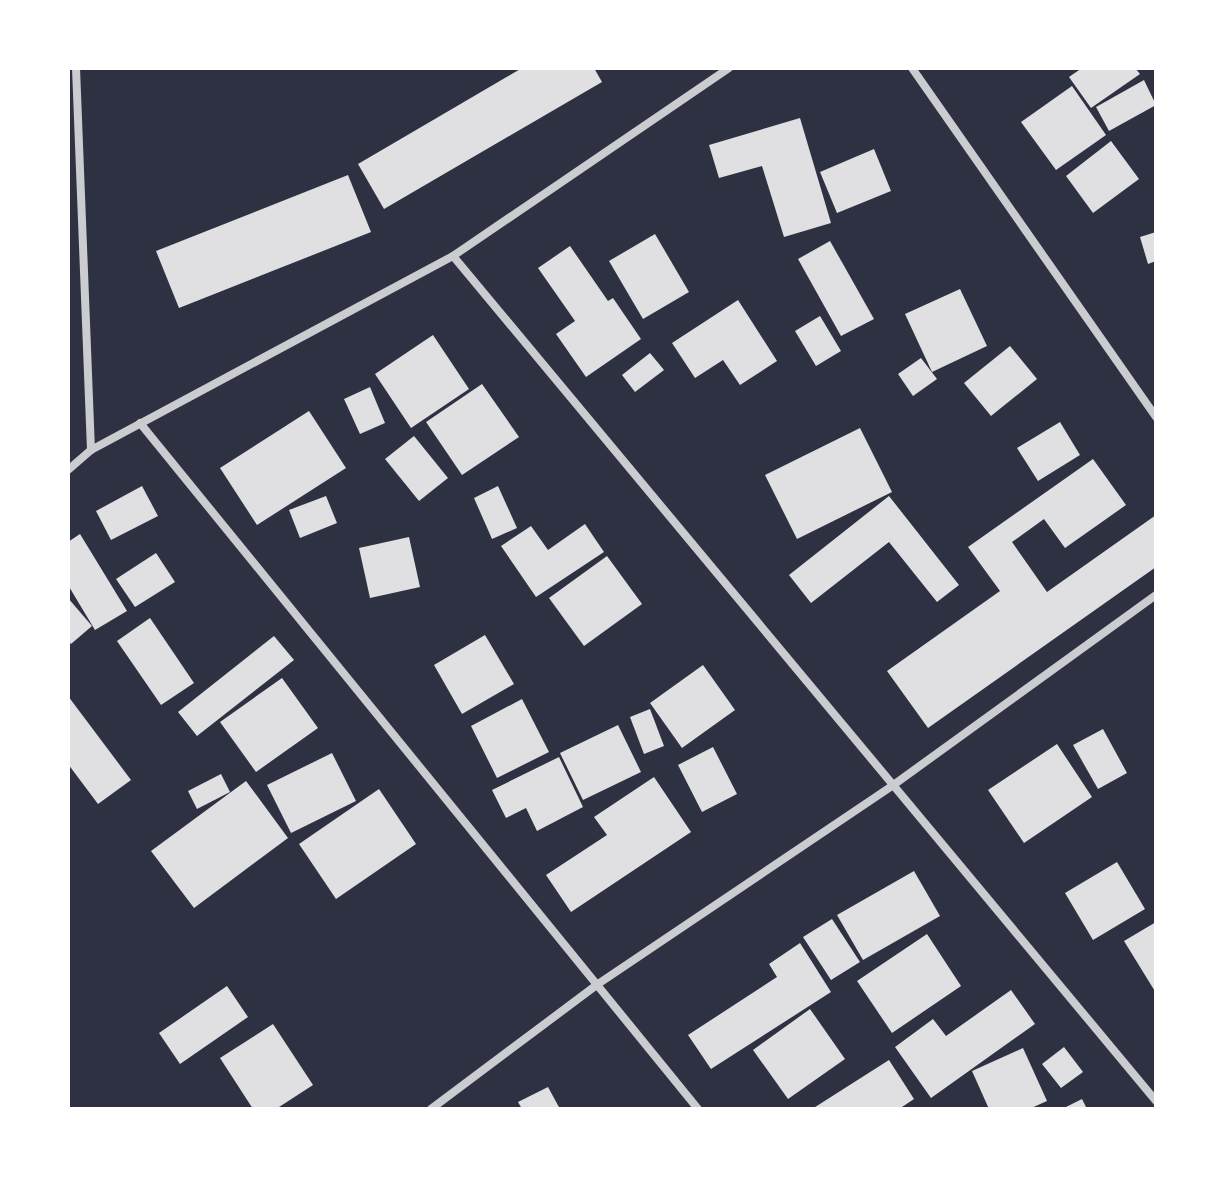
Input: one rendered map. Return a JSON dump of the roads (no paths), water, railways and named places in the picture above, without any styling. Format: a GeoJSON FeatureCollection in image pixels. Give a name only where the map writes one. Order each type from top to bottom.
{"type":"FeatureCollection","features":[{"type":"Feature","properties":{"kind":"street"},"geometry":{"type":"LineString","coordinates":[[76,68],[91,450]]}},
{"type":"Feature","properties":{"kind":"street"},"geometry":{"type":"LineString","coordinates":[[68,470],[91,450],[453,256],[729,68]]}},
{"type":"Feature","properties":{"kind":"street"},"geometry":{"type":"LineString","coordinates":[[912,68],[1156,417]]}},
{"type":"Feature","properties":{"kind":"street"},"geometry":{"type":"LineString","coordinates":[[453,256],[1156,1101]]}},
{"type":"Feature","properties":{"kind":"street"},"geometry":{"type":"LineString","coordinates":[[140,423],[698,1109]]}},
{"type":"Feature","properties":{"kind":"street"},"geometry":{"type":"LineString","coordinates":[[431,1109],[598,984],[892,786],[1156,595]]}}]}
